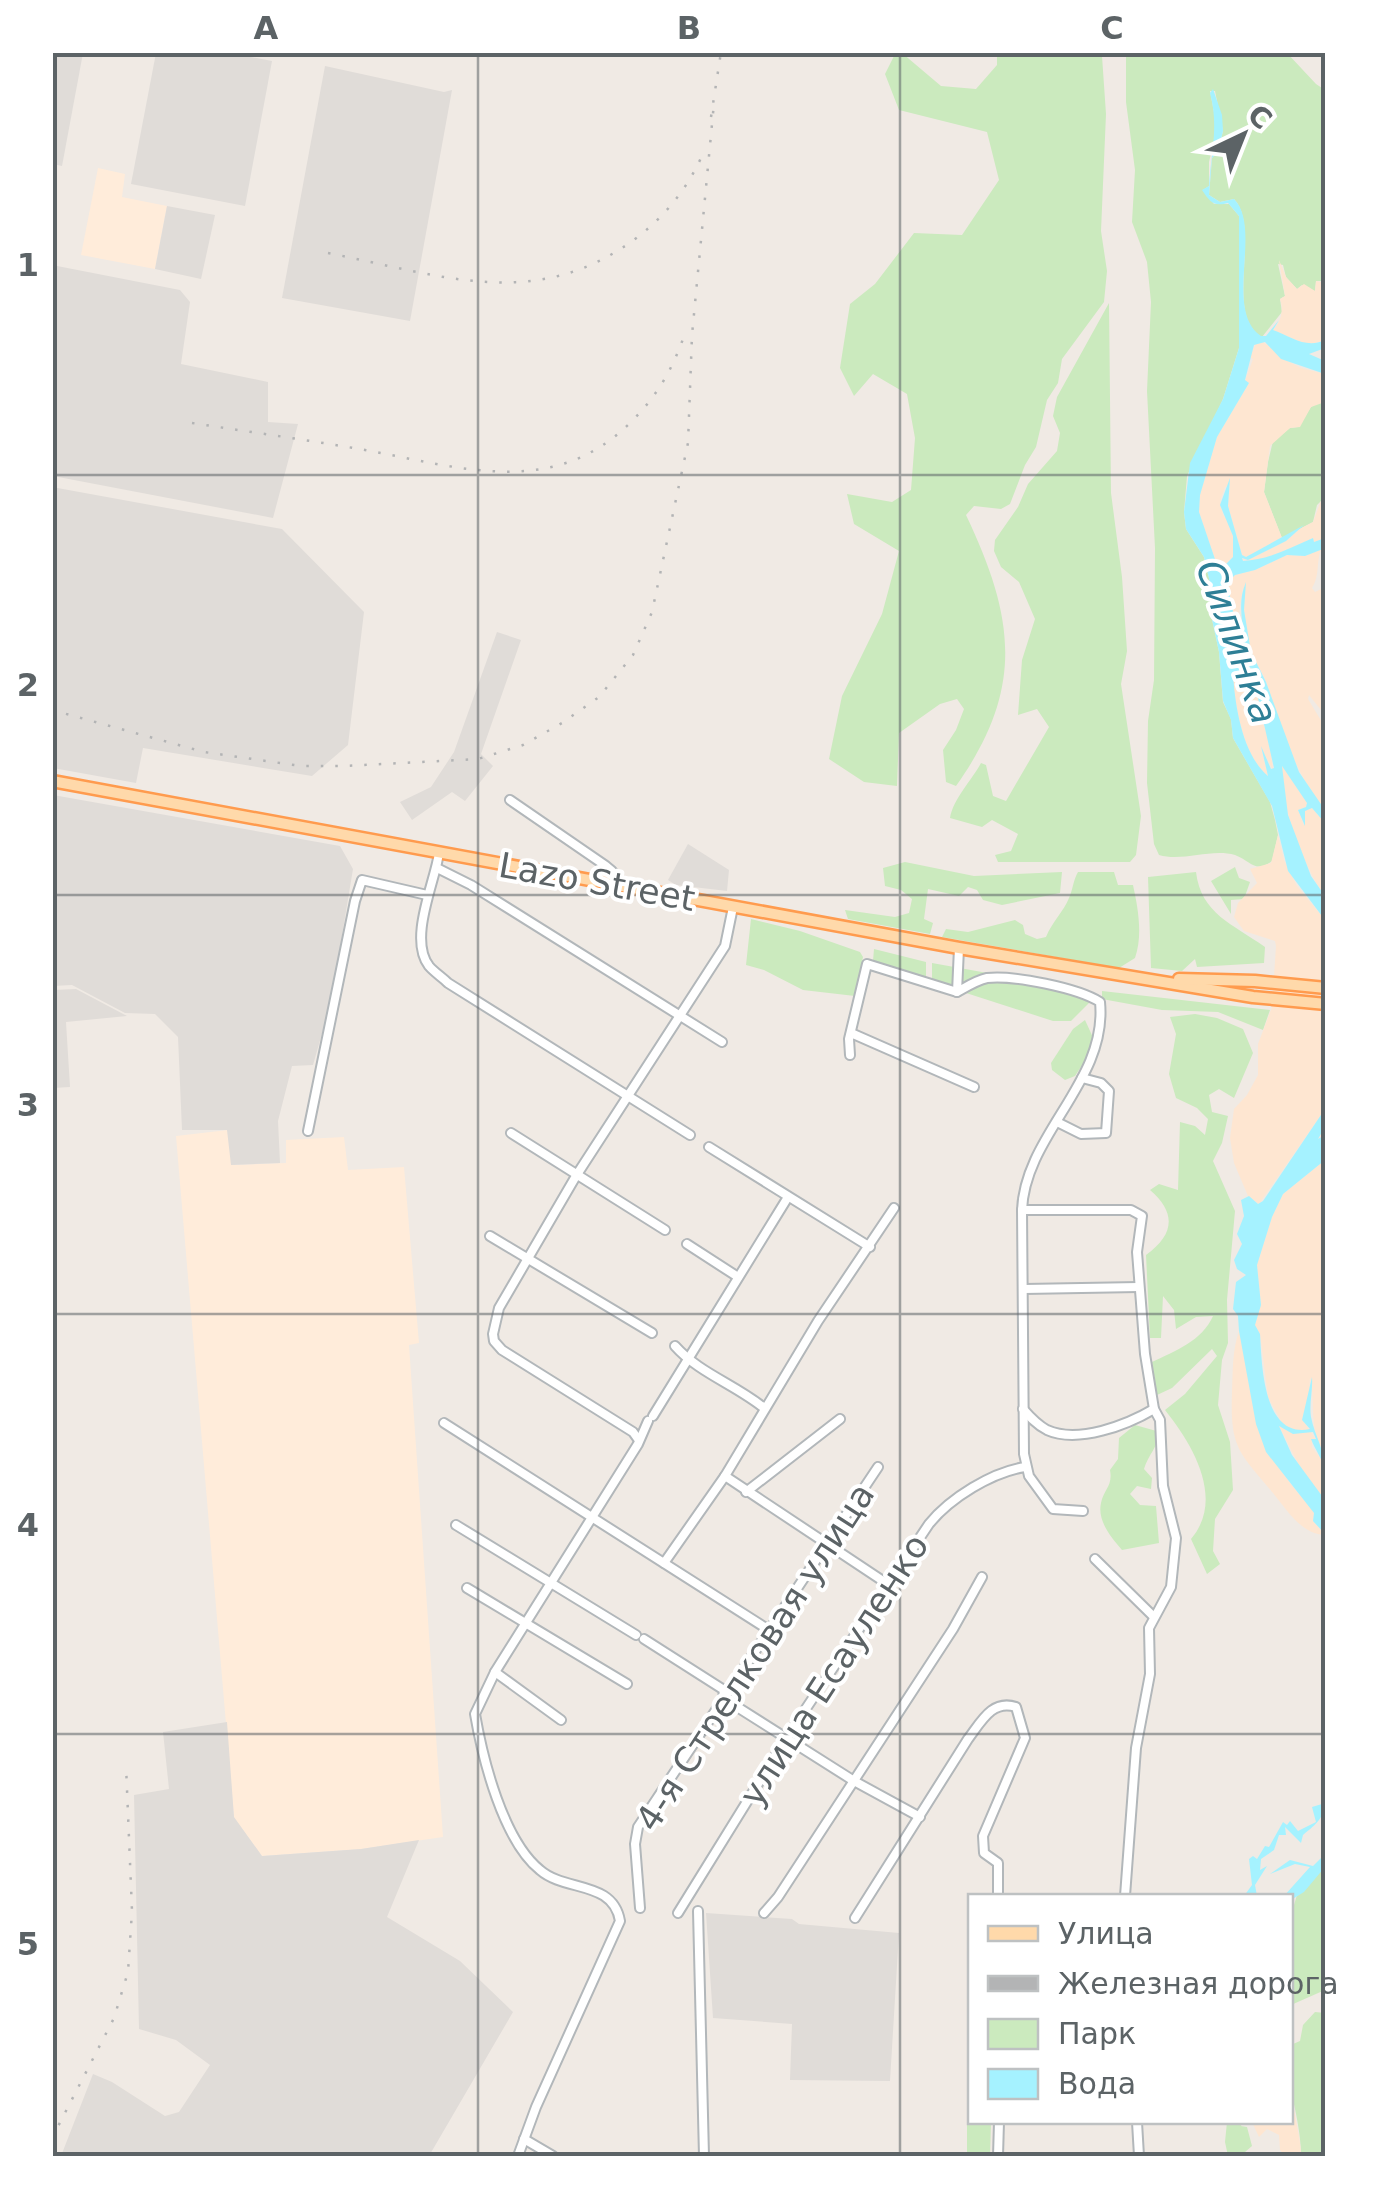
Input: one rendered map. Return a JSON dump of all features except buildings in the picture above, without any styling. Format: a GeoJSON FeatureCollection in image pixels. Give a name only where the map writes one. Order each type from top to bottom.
{"type":"FeatureCollection","features":[{"type":"Feature","properties":{"kind":"main road","name":"Lazo Street"},"geometry":{"type":"LineString","coordinates":[[52,781],[959,948],[1253,997],[1326,1004]]}},
{"type":"Feature","properties":{"kind":"main road","name":"Lazo Street"},"geometry":{"type":"LineString","coordinates":[[1142,978],[1255,981],[1326,988]]}},
{"type":"Feature","properties":{"kind":"street"},"geometry":{"type":"LineString","coordinates":[[510,800],[606,866],[612,871],[613,885]]}},
{"type":"Feature","properties":{"kind":"street"},"geometry":{"type":"LineString","coordinates":[[439,853],[421,937],[426,963],[448,982],[690,1135]]}},
{"type":"Feature","properties":{"kind":"street"},"geometry":{"type":"LineString","coordinates":[[437,868],[471,885],[722,1042]]}},
{"type":"Feature","properties":{"kind":"street"},"geometry":{"type":"LineString","coordinates":[[308,1131],[362,880],[428,895]]}},
{"type":"Feature","properties":{"kind":"street"},"geometry":{"type":"LineString","coordinates":[[638,1438],[502,1350],[493,1334],[499,1308],[576,1176],[725,946],[733,907]]}},
{"type":"Feature","properties":{"kind":"street"},"geometry":{"type":"LineString","coordinates":[[957,992],[959,948]]}},
{"type":"Feature","properties":{"kind":"street"},"geometry":{"type":"LineString","coordinates":[[850,1055],[850,1032],[868,964],[957,992],[985,978],[1079,992],[1097,1000],[1100,1039],[1025,1179],[1022,1210],[1026,1468],[1054,1509],[1083,1511]]}},
{"type":"Feature","properties":{"kind":"street"},"geometry":{"type":"LineString","coordinates":[[850,1032],[974,1087]]}},
{"type":"Feature","properties":{"kind":"street"},"geometry":{"type":"LineString","coordinates":[[1056,1122],[1081,1134],[1106,1133],[1108,1092],[1102,1083],[1082,1078]]}},
{"type":"Feature","properties":{"kind":"street"},"geometry":{"type":"LineString","coordinates":[[510,1133],[666,1230]]}},
{"type":"Feature","properties":{"kind":"street"},"geometry":{"type":"LineString","coordinates":[[709,1147],[870,1247]]}},
{"type":"Feature","properties":{"kind":"street"},"geometry":{"type":"LineString","coordinates":[[518,2156],[620,1921],[613,1901],[541,1872],[512,1836],[475,1714],[494,1672],[788,1197]]}},
{"type":"Feature","properties":{"kind":"street"},"geometry":{"type":"LineString","coordinates":[[664,1563],[725,1476],[764,1408],[894,1208]]}},
{"type":"Feature","properties":{"kind":"street"},"geometry":{"type":"LineString","coordinates":[[1022,1210],[1139,1212],[1143,1223],[1137,1252],[1145,1356],[1162,1438],[1163,1486],[1176,1538],[1171,1587],[1149,1628],[1148,1695],[1136,1748],[1125,1894]]}},
{"type":"Feature","properties":{"kind":"street"},"geometry":{"type":"LineString","coordinates":[[490,1236],[652,1332]]}},
{"type":"Feature","properties":{"kind":"street"},"geometry":{"type":"LineString","coordinates":[[687,1244],[738,1277]]}},
{"type":"Feature","properties":{"kind":"street"},"geometry":{"type":"LineString","coordinates":[[1024,1290],[1140,1287]]}},
{"type":"Feature","properties":{"kind":"street"},"geometry":{"type":"LineString","coordinates":[[675,1346],[687,1359],[764,1408]]}},
{"type":"Feature","properties":{"kind":"street"},"geometry":{"type":"LineString","coordinates":[[1023,1409],[1045,1429],[1107,1432],[1154,1409]]}},
{"type":"Feature","properties":{"kind":"street"},"geometry":{"type":"LineString","coordinates":[[746,1492],[840,1419]]}},
{"type":"Feature","properties":{"kind":"street"},"geometry":{"type":"LineString","coordinates":[[444,1423],[769,1630]]}},
{"type":"Feature","properties":{"kind":"street","name":"4-я Стрелковая улица"},"geometry":{"type":"LineString","coordinates":[[640,1908],[635,1844],[638,1827],[878,1466]]}},
{"type":"Feature","properties":{"kind":"street","name":"улица Есауленко"},"geometry":{"type":"LineString","coordinates":[[678,1913],[788,1737],[940,1510],[1006,1470],[1026,1468]]}},
{"type":"Feature","properties":{"kind":"street"},"geometry":{"type":"LineString","coordinates":[[725,1476],[889,1585]]}},
{"type":"Feature","properties":{"kind":"street"},"geometry":{"type":"LineString","coordinates":[[456,1525],[724,1690],[723,1698],[920,1817]]}},
{"type":"Feature","properties":{"kind":"street"},"geometry":{"type":"LineString","coordinates":[[1095,1559],[1154,1616]]}},
{"type":"Feature","properties":{"kind":"street"},"geometry":{"type":"LineString","coordinates":[[764,1913],[953,1629],[982,1577]]}},
{"type":"Feature","properties":{"kind":"street"},"geometry":{"type":"LineString","coordinates":[[466,1588],[627,1684]]}},
{"type":"Feature","properties":{"kind":"street"},"geometry":{"type":"LineString","coordinates":[[494,1672],[561,1720]]}},
{"type":"Feature","properties":{"kind":"street"},"geometry":{"type":"LineString","coordinates":[[855,1918],[988,1712],[1011,1704],[1016,1707],[1025,1738],[983,1836],[984,1852],[998,1863],[998,1894]]}},
{"type":"Feature","properties":{"kind":"street"},"geometry":{"type":"LineString","coordinates":[[698,1911],[704,2156]]}},
{"type":"Feature","properties":{"kind":"street"},"geometry":{"type":"LineString","coordinates":[[998,2156],[999,2124]]}},
{"type":"Feature","properties":{"kind":"street"},"geometry":{"type":"LineString","coordinates":[[1137,2124],[1139,2156]]}},
{"type":"Feature","properties":{"kind":"street"},"geometry":{"type":"LineString","coordinates":[[524,2139],[553,2156]]}},
{"type":"Feature","properties":{"kind":"shaded area"},"geometry":{"type":"Polygon","coordinates":[[[53,52],[83,53],[62,166],[53,164],[53,52]]]}},
{"type":"Feature","properties":{"kind":"shaded area"},"geometry":{"type":"Polygon","coordinates":[[[156,53],[230,53],[272,61],[245,206],[131,184],[156,53]]]}},
{"type":"Feature","properties":{"kind":"shaded area"},"geometry":{"type":"Polygon","coordinates":[[[325,66],[444,92],[452,90],[410,321],[282,298],[325,66]]]}},
{"type":"Feature","properties":{"kind":"shaded area"},"geometry":{"type":"Polygon","coordinates":[[[98,168],[125,174],[122,197],[167,206],[155,269],[81,255],[98,168]]]}},
{"type":"Feature","properties":{"kind":"shaded area"},"geometry":{"type":"Polygon","coordinates":[[[167,206],[215,215],[201,279],[155,269],[167,206]]]}},
{"type":"Feature","properties":{"kind":"shaded area"},"geometry":{"type":"Polygon","coordinates":[[[52,265],[180,290],[190,302],[181,364],[268,382],[268,422],[298,424],[273,518],[53,476],[52,265]]]}},
{"type":"Feature","properties":{"kind":"shaded area"},"geometry":{"type":"Polygon","coordinates":[[[52,487],[282,529],[364,612],[348,745],[312,776],[143,748],[136,783],[53,768],[52,487]]]}},
{"type":"Feature","properties":{"kind":"shaded area"},"geometry":{"type":"Polygon","coordinates":[[[497,632],[521,640],[481,754],[493,766],[465,801],[452,792],[412,820],[400,802],[431,787],[454,752],[497,632]]]}},
{"type":"Feature","properties":{"kind":"shaded area"},"geometry":{"type":"Polygon","coordinates":[[[53,795],[340,846],[353,869],[331,1002],[313,1065],[292,1066],[278,1121],[280,1163],[231,1165],[227,1130],[182,1130],[178,1037],[155,1014],[125,1013],[72,985],[53,986],[53,795]]]}},
{"type":"Feature","properties":{"kind":"shaded area"},"geometry":{"type":"Polygon","coordinates":[[[688,844],[729,870],[727,891],[676,885],[668,880],[688,844]]]}},
{"type":"Feature","properties":{"kind":"shaded area"},"geometry":{"type":"Polygon","coordinates":[[[76,989],[127,1016],[66,1022],[70,1087],[53,1088],[53,990],[76,989]]]}},
{"type":"Feature","properties":{"kind":"shaded area"},"geometry":{"type":"Polygon","coordinates":[[[228,1130],[233,1165],[286,1163],[286,1140],[344,1137],[348,1170],[404,1167],[419,1343],[409,1345],[443,1837],[361,1849],[262,1856],[234,1818],[176,1136],[228,1130]]]}},
{"type":"Feature","properties":{"kind":"shaded area"},"geometry":{"type":"Polygon","coordinates":[[[227,1722],[234,1817],[262,1856],[361,1849],[419,1840],[387,1917],[460,1961],[513,2012],[429,2156],[61,2156],[93,2074],[165,2116],[179,2112],[210,2065],[176,2040],[139,2029],[134,1795],[169,1789],[163,1732],[227,1722]]]}},
{"type":"Feature","properties":{"kind":"shaded area"},"geometry":{"type":"Polygon","coordinates":[[[706,1913],[899,1933],[890,2081],[790,2080],[792,2024],[713,2018],[706,1913]]]}},
{"type":"Feature","properties":{"kind":"green space"},"geometry":{"type":"Polygon","coordinates":[[[896,52],[941,86],[976,89],[997,65],[997,53],[1100,52],[1102,56],[1106,114],[1101,231],[1107,271],[1104,302],[1062,359],[1036,447],[1010,504],[1001,509],[974,506],[966,515],[995,587],[1005,653],[994,717],[956,786],[946,782],[943,750],[964,709],[957,699],[940,704],[899,733],[897,786],[864,782],[829,759],[842,696],[882,614],[899,551],[854,524],[847,494],[892,502],[911,490],[915,438],[907,394],[873,374],[854,396],[840,368],[850,304],[875,284],[914,233],[962,235],[999,180],[987,132],[899,110],[885,74],[896,52]]]}},
{"type":"Feature","properties":{"kind":"green space"},"geometry":{"type":"Polygon","coordinates":[[[1126,53],[1287,53],[1325,90],[1325,303],[1321,281],[1316,281],[1315,291],[1302,285],[1297,289],[1286,277],[1283,265],[1278,264],[1285,296],[1280,299],[1282,312],[1262,337],[1251,327],[1245,311],[1242,213],[1234,199],[1220,202],[1209,195],[1212,158],[1223,131],[1215,91],[1210,91],[1217,128],[1209,162],[1209,186],[1203,190],[1214,204],[1229,204],[1239,216],[1239,348],[1223,399],[1187,476],[1184,512],[1186,529],[1204,557],[1211,587],[1210,610],[1219,652],[1223,702],[1231,719],[1233,738],[1270,802],[1275,820],[1278,835],[1272,861],[1261,866],[1226,853],[1159,855],[1154,844],[1147,783],[1148,721],[1154,680],[1155,548],[1147,391],[1151,302],[1147,262],[1132,222],[1135,170],[1126,102],[1126,53]]]}},
{"type":"Feature","properties":{"kind":"green space"},"geometry":{"type":"Polygon","coordinates":[[[1109,303],[1111,493],[1127,651],[1121,684],[1141,816],[1136,855],[1130,862],[998,862],[995,855],[1011,851],[1018,834],[992,820],[982,827],[950,818],[952,811],[981,763],[986,765],[993,796],[1006,801],[1049,727],[1037,709],[1018,715],[1022,660],[1035,619],[1019,582],[1001,567],[994,551],[995,540],[1018,507],[1028,484],[1057,451],[1060,433],[1053,416],[1057,397],[1109,303]]]}},
{"type":"Feature","properties":{"kind":"green space"},"geometry":{"type":"Polygon","coordinates":[[[1319,402],[1325,402],[1324,498],[1317,505],[1313,522],[1282,538],[1264,492],[1273,441],[1290,428],[1298,427],[1319,402]]]}},
{"type":"Feature","properties":{"kind":"green space"},"geometry":{"type":"Polygon","coordinates":[[[905,862],[974,876],[1062,872],[1060,893],[1002,905],[983,900],[977,890],[968,887],[959,896],[928,889],[924,919],[933,923],[930,934],[848,919],[845,910],[895,917],[909,913],[912,899],[901,890],[885,886],[883,868],[905,862]]]}},
{"type":"Feature","properties":{"kind":"green space"},"geometry":{"type":"Polygon","coordinates":[[[1235,867],[1239,878],[1250,882],[1244,899],[1231,900],[1231,914],[1211,881],[1235,867]]]}},
{"type":"Feature","properties":{"kind":"green space"},"geometry":{"type":"Polygon","coordinates":[[[1078,872],[1114,872],[1118,885],[1133,885],[1139,940],[1135,958],[1119,968],[942,937],[946,929],[968,932],[1015,920],[1023,925],[1025,934],[1037,939],[1046,937],[1067,903],[1078,872]]]}},
{"type":"Feature","properties":{"kind":"green space"},"geometry":{"type":"Polygon","coordinates":[[[1196,872],[1204,898],[1212,908],[1265,947],[1264,963],[1197,967],[1195,959],[1182,971],[1151,968],[1148,877],[1196,872]]]}},
{"type":"Feature","properties":{"kind":"green space"},"geometry":{"type":"Polygon","coordinates":[[[751,919],[860,952],[863,957],[855,996],[803,990],[746,965],[751,919]]]}},
{"type":"Feature","properties":{"kind":"green space"},"geometry":{"type":"Polygon","coordinates":[[[874,949],[926,962],[926,978],[873,961],[874,949]]]}},
{"type":"Feature","properties":{"kind":"green space"},"geometry":{"type":"Polygon","coordinates":[[[932,963],[1092,992],[1090,1002],[1071,1021],[1053,1021],[932,982],[932,963]]]}},
{"type":"Feature","properties":{"kind":"green space"},"geometry":{"type":"Polygon","coordinates":[[[1102,991],[1270,1010],[1263,1030],[1218,1012],[1162,1010],[1102,999],[1102,991]]]}},
{"type":"Feature","properties":{"kind":"green space"},"geometry":{"type":"Polygon","coordinates":[[[1195,1014],[1243,1029],[1253,1053],[1234,1098],[1219,1089],[1209,1095],[1212,1112],[1228,1116],[1213,1161],[1235,1211],[1227,1300],[1228,1343],[1222,1360],[1218,1405],[1230,1442],[1233,1490],[1215,1519],[1213,1551],[1220,1564],[1207,1574],[1191,1539],[1205,1507],[1201,1473],[1186,1439],[1165,1410],[1185,1394],[1217,1356],[1212,1349],[1172,1388],[1157,1395],[1152,1362],[1195,1339],[1213,1316],[1196,1317],[1176,1329],[1174,1310],[1163,1296],[1161,1338],[1150,1338],[1146,1255],[1162,1240],[1169,1224],[1165,1207],[1150,1190],[1159,1184],[1178,1190],[1180,1122],[1195,1126],[1205,1135],[1208,1119],[1197,1108],[1176,1098],[1169,1074],[1176,1034],[1170,1017],[1195,1014]]]}},
{"type":"Feature","properties":{"kind":"green space"},"geometry":{"type":"Polygon","coordinates":[[[1085,1020],[1096,1044],[1075,1076],[1065,1080],[1052,1070],[1051,1063],[1073,1029],[1085,1020]]]}},
{"type":"Feature","properties":{"kind":"green space"},"geometry":{"type":"Polygon","coordinates":[[[1135,1425],[1160,1432],[1144,1469],[1152,1478],[1151,1489],[1137,1486],[1130,1494],[1140,1505],[1156,1506],[1159,1543],[1122,1550],[1106,1528],[1100,1510],[1110,1470],[1118,1459],[1119,1438],[1135,1425]]]}},
{"type":"Feature","properties":{"kind":"green space"},"geometry":{"type":"Polygon","coordinates":[[[1325,1867],[1325,1990],[1293,2004],[1293,1905],[1297,1895],[1325,1867]]]}},
{"type":"Feature","properties":{"kind":"green space"},"geometry":{"type":"Polygon","coordinates":[[[1315,2012],[1325,2013],[1325,2156],[1301,2156],[1293,2100],[1293,2044],[1300,2041],[1303,2025],[1315,2012]]]}},
{"type":"Feature","properties":{"kind":"green space"},"geometry":{"type":"Polygon","coordinates":[[[968,2096],[968,2124],[991,2124],[990,2156],[967,2156],[968,2096]]]}},
{"type":"Feature","properties":{"kind":"green space"},"geometry":{"type":"Polygon","coordinates":[[[1227,2124],[1242,2124],[1247,2127],[1252,2146],[1246,2156],[1228,2156],[1227,2124]]]}},
{"type":"Feature","properties":{"kind":"sand"},"geometry":{"type":"Polygon","coordinates":[[[1279,260],[1286,277],[1297,289],[1304,284],[1315,291],[1316,281],[1321,282],[1325,340],[1308,345],[1273,330],[1281,316],[1280,299],[1285,296],[1279,260]]]}},
{"type":"Feature","properties":{"kind":"sand"},"geometry":{"type":"Polygon","coordinates":[[[1261,341],[1301,368],[1325,374],[1325,402],[1311,407],[1300,427],[1290,428],[1270,446],[1264,492],[1282,538],[1246,557],[1242,555],[1228,506],[1230,485],[1225,487],[1220,501],[1233,536],[1233,557],[1219,571],[1199,512],[1200,495],[1217,437],[1249,383],[1245,381],[1253,359],[1250,357],[1261,341]]]}},
{"type":"Feature","properties":{"kind":"sand"},"geometry":{"type":"Polygon","coordinates":[[[1325,490],[1325,538],[1314,542],[1313,538],[1268,557],[1248,560],[1313,522],[1325,490]]]}},
{"type":"Feature","properties":{"kind":"sand"},"geometry":{"type":"Polygon","coordinates":[[[1321,549],[1312,588],[1315,592],[1325,587],[1325,715],[1309,695],[1308,699],[1325,727],[1325,810],[1297,766],[1265,679],[1251,653],[1243,587],[1239,613],[1244,642],[1232,625],[1227,583],[1235,575],[1287,555],[1305,556],[1321,549]]]}},
{"type":"Feature","properties":{"kind":"sand"},"geometry":{"type":"Polygon","coordinates":[[[1249,667],[1264,719],[1261,721],[1268,733],[1273,770],[1261,748],[1268,776],[1246,742],[1236,700],[1232,674],[1248,672],[1249,667]]]}},
{"type":"Feature","properties":{"kind":"sand"},"geometry":{"type":"Polygon","coordinates":[[[1282,765],[1307,803],[1298,810],[1304,826],[1304,812],[1311,807],[1325,823],[1325,896],[1294,832],[1284,795],[1282,765]]]}},
{"type":"Feature","properties":{"kind":"sand"},"geometry":{"type":"Polygon","coordinates":[[[1278,835],[1284,860],[1297,886],[1325,920],[1325,1109],[1259,1204],[1248,1196],[1234,1163],[1230,1138],[1234,1109],[1258,1075],[1258,1044],[1272,1007],[1276,946],[1275,941],[1244,931],[1234,917],[1238,903],[1257,883],[1250,869],[1271,863],[1278,835]]]}},
{"type":"Feature","properties":{"kind":"sand"},"geometry":{"type":"Polygon","coordinates":[[[1325,1160],[1326,1287],[1321,1298],[1326,1307],[1325,1455],[1314,1426],[1310,1377],[1302,1419],[1316,1440],[1312,1439],[1312,1447],[1324,1463],[1325,1500],[1304,1474],[1279,1426],[1282,1423],[1268,1397],[1260,1334],[1255,1325],[1261,1304],[1257,1265],[1272,1217],[1283,1194],[1325,1160]]]}},
{"type":"Feature","properties":{"kind":"sand"},"geometry":{"type":"Polygon","coordinates":[[[1239,1331],[1254,1408],[1266,1443],[1285,1476],[1310,1506],[1313,1521],[1325,1535],[1316,1534],[1295,1520],[1239,1448],[1232,1411],[1233,1361],[1239,1331]]]}},
{"type":"Feature","properties":{"kind":"sand"},"geometry":{"type":"Polygon","coordinates":[[[1293,2101],[1301,2156],[1285,2156],[1280,2150],[1279,2135],[1267,2129],[1259,2137],[1253,2124],[1293,2124],[1293,2101]]]}},
{"type":"Feature","properties":{"kind":"water"},"geometry":{"type":"Polygon","coordinates":[[[1213,89],[1223,131],[1218,152],[1212,158],[1210,93],[1213,89]]]}},
{"type":"Feature","properties":{"kind":"water","name":"Силинка"},"geometry":{"type":"Polygon","coordinates":[[[1212,160],[1209,195],[1220,202],[1234,199],[1242,212],[1243,289],[1250,324],[1266,336],[1279,320],[1273,330],[1293,339],[1305,343],[1325,340],[1325,348],[1309,354],[1325,361],[1325,374],[1281,359],[1265,342],[1254,345],[1245,380],[1249,383],[1217,437],[1199,512],[1219,571],[1233,557],[1233,536],[1220,505],[1230,478],[1228,506],[1242,555],[1246,557],[1304,525],[1286,541],[1248,560],[1242,558],[1243,561],[1270,556],[1313,538],[1314,542],[1325,538],[1323,549],[1305,556],[1287,555],[1235,575],[1227,583],[1232,625],[1244,642],[1241,604],[1246,582],[1244,610],[1251,652],[1299,772],[1325,810],[1325,823],[1312,808],[1305,811],[1305,826],[1298,810],[1307,803],[1282,766],[1288,815],[1311,876],[1325,896],[1325,920],[1288,871],[1272,806],[1233,738],[1223,701],[1210,610],[1211,587],[1204,557],[1186,529],[1184,512],[1190,463],[1223,399],[1239,348],[1239,216],[1228,203],[1219,204],[1202,190],[1209,186],[1212,160]],[[1251,667],[1248,672],[1233,674],[1238,714],[1252,755],[1268,776],[1261,746],[1271,769],[1274,768],[1251,667]]]}},
{"type":"Feature","properties":{"kind":"water"},"geometry":{"type":"Polygon","coordinates":[[[1325,1109],[1325,1127],[1318,1139],[1325,1135],[1325,1160],[1283,1194],[1272,1217],[1257,1265],[1261,1305],[1255,1325],[1260,1334],[1268,1397],[1274,1412],[1294,1429],[1310,1429],[1302,1420],[1312,1377],[1311,1417],[1325,1472],[1311,1439],[1316,1439],[1313,1432],[1293,1434],[1279,1426],[1292,1455],[1325,1500],[1325,1534],[1313,1521],[1314,1513],[1266,1452],[1256,1424],[1238,1316],[1233,1309],[1236,1282],[1246,1275],[1237,1269],[1234,1260],[1242,1244],[1237,1234],[1244,1216],[1241,1200],[1249,1196],[1258,1204],[1263,1201],[1325,1109]]]}},
{"type":"Feature","properties":{"kind":"water"},"geometry":{"type":"Polygon","coordinates":[[[1325,1797],[1322,1814],[1317,1823],[1303,1835],[1301,1843],[1285,1827],[1286,1835],[1279,1835],[1274,1850],[1261,1859],[1260,1870],[1267,1866],[1255,1885],[1257,1894],[1245,1894],[1252,1885],[1249,1859],[1257,1859],[1265,1846],[1269,1847],[1283,1822],[1287,1825],[1290,1821],[1298,1831],[1316,1822],[1312,1807],[1322,1804],[1325,1797]]]}},
{"type":"Feature","properties":{"kind":"water"},"geometry":{"type":"Polygon","coordinates":[[[1325,1854],[1325,1867],[1293,1899],[1293,1894],[1286,1894],[1310,1867],[1295,1864],[1270,1874],[1290,1860],[1313,1866],[1325,1854]]]}},
{"type":"Feature","properties":{"kind":"railway"},"geometry":{"type":"LineString","coordinates":[[711,117],[721,52]]}},
{"type":"Feature","properties":{"kind":"railway"},"geometry":{"type":"LineString","coordinates":[[52,710],[204,752],[301,766],[343,766],[478,759],[523,745],[599,697],[633,655],[652,612],[688,443],[692,335],[714,103]]}},
{"type":"Feature","properties":{"kind":"railway"},"geometry":{"type":"LineString","coordinates":[[328,253],[410,271],[488,282],[563,275],[601,260],[639,236],[685,187],[704,151]]}},
{"type":"Feature","properties":{"kind":"railway"},"geometry":{"type":"LineString","coordinates":[[192,423],[470,469],[537,470],[570,462],[601,446],[631,422],[663,381],[685,333]]}},
{"type":"Feature","properties":{"kind":"railway"},"geometry":{"type":"LineString","coordinates":[[52,2138],[114,2018],[128,1972],[132,1911],[126,1765]]}}]}
